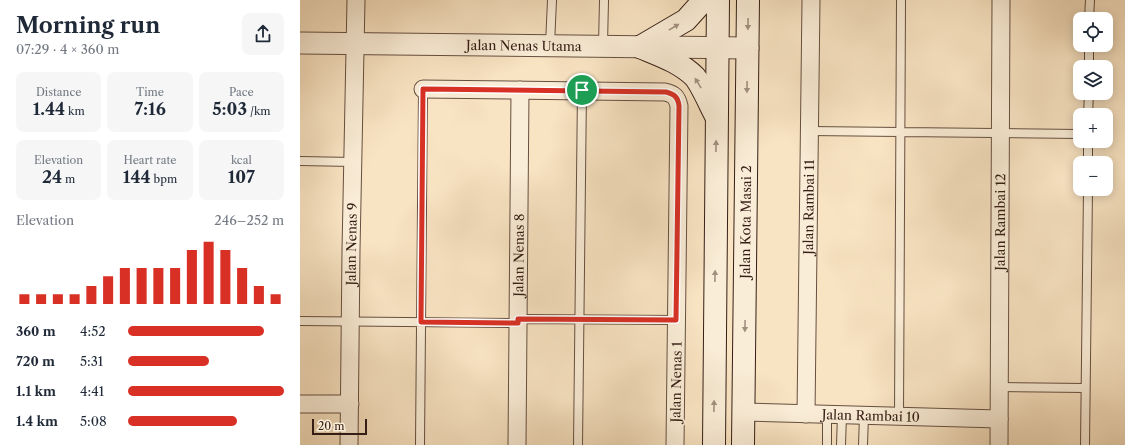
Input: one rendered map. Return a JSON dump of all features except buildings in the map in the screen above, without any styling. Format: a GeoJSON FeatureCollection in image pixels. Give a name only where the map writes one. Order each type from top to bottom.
{"type":"FeatureCollection","features":[{"type":"Feature","properties":{"kind":"main road"},"geometry":{"type":"LineString","coordinates":[[640,47],[686,20],[704,0]]}},
{"type":"Feature","properties":{"kind":"main road"},"geometry":{"type":"LineString","coordinates":[[714,445],[718,0]]}},
{"type":"Feature","properties":{"kind":"main road","name":"Jalan Kota Masai 2"},"geometry":{"type":"LineString","coordinates":[[744,445],[748,0]]}},
{"type":"Feature","properties":{"kind":"main road"},"geometry":{"type":"LineString","coordinates":[[640,47],[672,60],[696,78],[717,117]]}},
{"type":"Feature","properties":{"kind":"street","name":"Jalan Nenas 9"},"geometry":{"type":"LineString","coordinates":[[350,445],[356,0]]}},
{"type":"Feature","properties":{"kind":"street","name":"Jalan Rambai 11"},"geometry":{"type":"LineString","coordinates":[[806,414],[810,0]]}},
{"type":"Feature","properties":{"kind":"street","name":"Jalan Rambai 12"},"geometry":{"type":"LineString","coordinates":[[999,445],[1001,0]]}},
{"type":"Feature","properties":{"kind":"street","name":"Jalan Nenas Utama"},"geometry":{"type":"LineString","coordinates":[[300,43],[748,48]]}},
{"type":"Feature","properties":{"kind":"street"},"geometry":{"type":"LineString","coordinates":[[423,89],[582,90]]}},
{"type":"Feature","properties":{"kind":"street","name":"Jalan Nenas 8"},"geometry":{"type":"LineString","coordinates":[[517,445],[520,90]]}},
{"type":"Feature","properties":{"kind":"street","name":"Jalan Nenas 1"},"geometry":{"type":"LineString","coordinates":[[582,90],[671,93],[678,100],[675,445]]}},
{"type":"Feature","properties":{"kind":"street"},"geometry":{"type":"LineString","coordinates":[[300,404],[350,404]]}},
{"type":"Feature","properties":{"kind":"street","name":"Jalan Rambai 10"},"geometry":{"type":"LineString","coordinates":[[744,412],[999,419]]}},
{"type":"Feature","properties":{"kind":"lane"},"geometry":{"type":"LineString","coordinates":[[550,46],[552,0]]}},
{"type":"Feature","properties":{"kind":"lane"},"geometry":{"type":"LineString","coordinates":[[603,46],[604,0]]}},
{"type":"Feature","properties":{"kind":"lane"},"geometry":{"type":"LineString","coordinates":[[899,417],[901,0]]}},
{"type":"Feature","properties":{"kind":"lane"},"geometry":{"type":"LineString","coordinates":[[1089,12],[1090,0]]}},
{"type":"Feature","properties":{"kind":"lane"},"geometry":{"type":"LineString","coordinates":[[420,445],[423,89]]}},
{"type":"Feature","properties":{"kind":"lane"},"geometry":{"type":"LineString","coordinates":[[578,445],[582,90]]}},
{"type":"Feature","properties":{"kind":"lane"},"geometry":{"type":"LineString","coordinates":[[809,131],[1073,134]]}},
{"type":"Feature","properties":{"kind":"lane"},"geometry":{"type":"LineString","coordinates":[[300,161],[353,162]]}},
{"type":"Feature","properties":{"kind":"lane"},"geometry":{"type":"LineString","coordinates":[[1085,445],[1088,196]]}},
{"type":"Feature","properties":{"kind":"lane"},"geometry":{"type":"LineString","coordinates":[[300,321],[421,322],[580,319],[676,320]]}},
{"type":"Feature","properties":{"kind":"lane"},"geometry":{"type":"LineString","coordinates":[[999,387],[1085,388]]}},
{"type":"Feature","properties":{"kind":"lane"},"geometry":{"type":"LineString","coordinates":[[827,445],[835,415]]}},
{"type":"Feature","properties":{"kind":"lane"},"geometry":{"type":"LineString","coordinates":[[835,415],[841,445]]}},
{"type":"Feature","properties":{"kind":"lane"},"geometry":{"type":"LineString","coordinates":[[863,445],[864,416]]}},
{"type":"Feature","properties":{"kind":"route"},"geometry":{"type":"LineString","coordinates":[[423,89],[582,90],[666,92],[671,93],[678,100],[676,320],[518,319],[518,323],[421,322],[423,89]]}}]}
